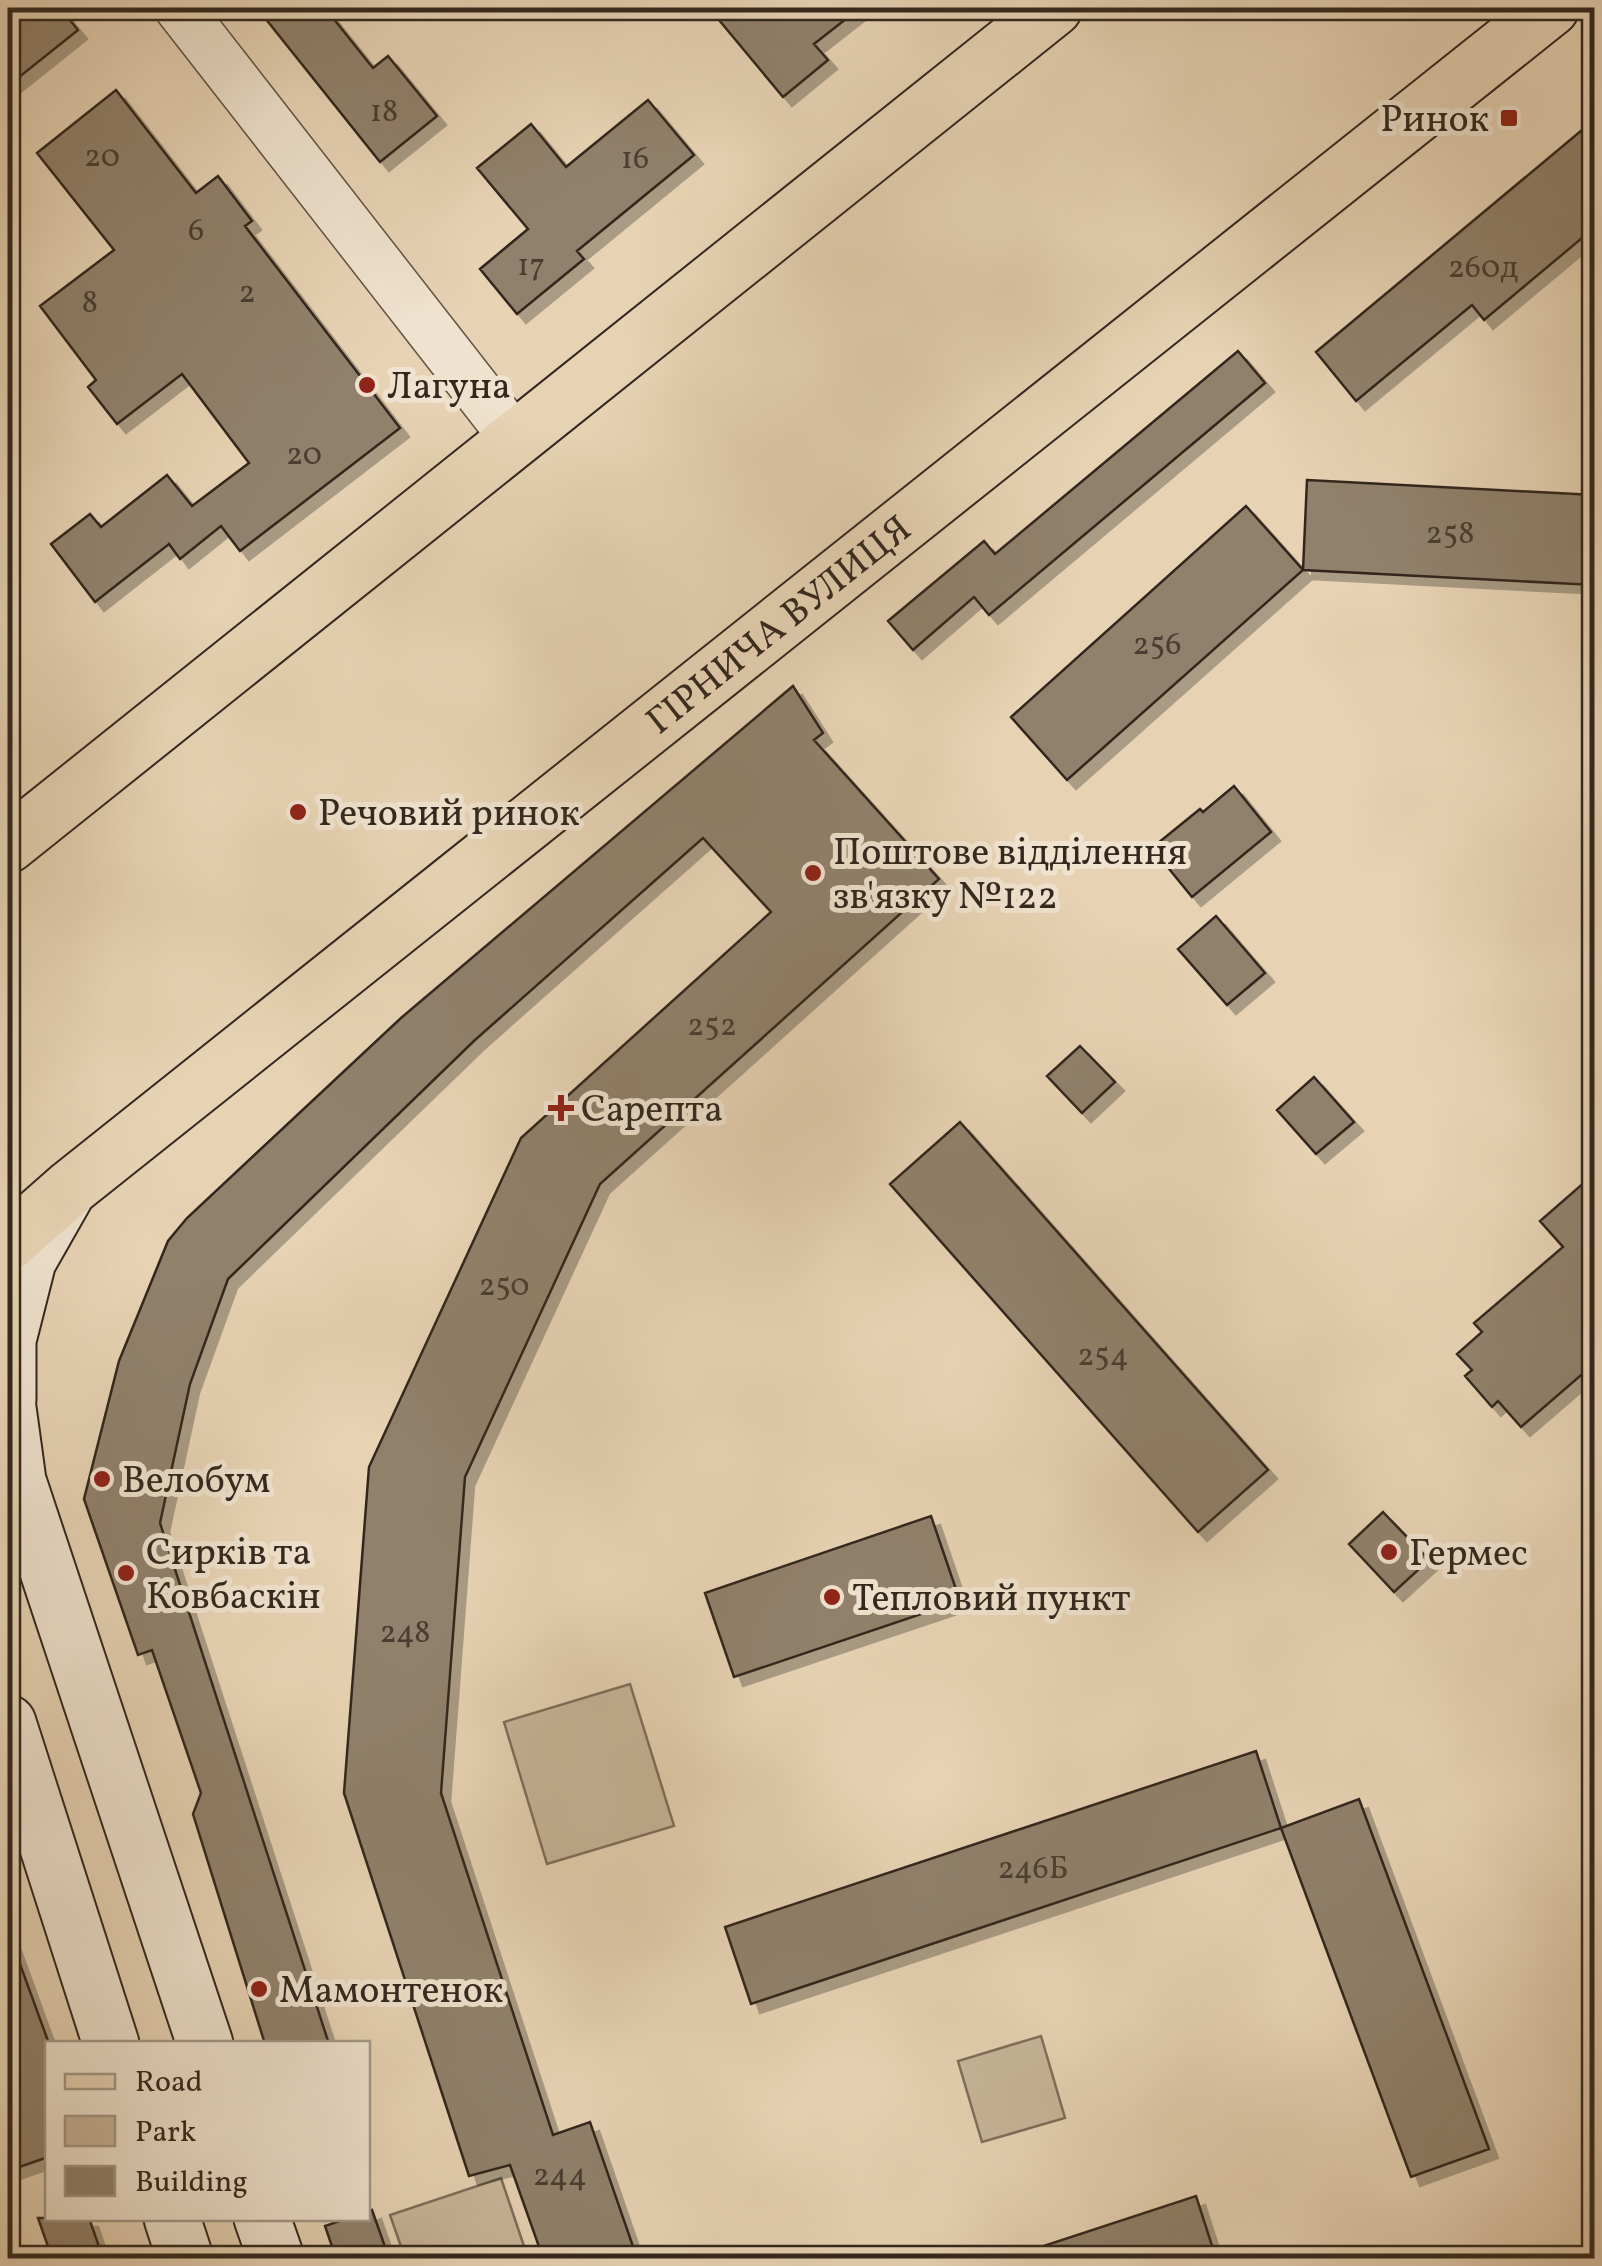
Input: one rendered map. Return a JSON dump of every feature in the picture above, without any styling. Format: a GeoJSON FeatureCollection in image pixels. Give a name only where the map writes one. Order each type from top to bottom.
{"type":"FeatureCollection","features":[{"type":"Feature","properties":{"kind":"main road"},"geometry":{"type":"LineString","coordinates":[[8,845],[1054,8]]}},
{"type":"Feature","properties":{"kind":"main road","name":"ГІРНИЧА ВУЛИЦЯ"},"geometry":{"type":"LineString","coordinates":[[8,1243],[69,1189],[1552,8]]}},
{"type":"Feature","properties":{"kind":"main road"},"geometry":{"type":"LineString","coordinates":[[8,1400],[8,1340],[28,1261],[69,1189]]}},
{"type":"Feature","properties":{"kind":"main road"},"geometry":{"type":"LineString","coordinates":[[8,1408],[13,1478],[204,2041]]}},
{"type":"Feature","properties":{"kind":"main road"},"geometry":{"type":"LineString","coordinates":[[8,1723],[110,2041]]}},
{"type":"Feature","properties":{"kind":"main road"},"geometry":{"type":"LineString","coordinates":[[173,2221],[185,2258]]}},
{"type":"Feature","properties":{"kind":"main road"},"geometry":{"type":"LineString","coordinates":[[263,2221],[276,2258]]}},
{"type":"Feature","properties":{"kind":"street"},"geometry":{"type":"LineString","coordinates":[[178,8],[515,439]]}},
{"type":"Feature","properties":{"kind":"green space"},"geometry":{"type":"Polygon","coordinates":[[[630,1684],[674,1826],[547,1864],[504,1722],[630,1684]]]}},
{"type":"Feature","properties":{"kind":"green space"},"geometry":{"type":"Polygon","coordinates":[[[1041,2036],[1065,2118],[982,2142],[958,2061],[1041,2036]]]}},
{"type":"Feature","properties":{"kind":"green space"},"geometry":{"type":"Polygon","coordinates":[[[501,2178],[528,2258],[405,2258],[390,2215],[501,2178]]]}},
{"type":"Feature","properties":{"kind":"building"},"geometry":{"type":"Polygon","coordinates":[[[8,8],[60,8],[78,30],[8,86],[8,8]]]}},
{"type":"Feature","properties":{"kind":"building"},"geometry":{"type":"Polygon","coordinates":[[[257,8],[325,8],[373,68],[388,56],[437,116],[380,162],[257,8]]]}},
{"type":"Feature","properties":{"kind":"building"},"geometry":{"type":"Polygon","coordinates":[[[709,8],[860,8],[814,44],[828,60],[783,97],[709,8]]]}},
{"type":"Feature","properties":{"kind":"building"},"geometry":{"type":"Polygon","coordinates":[[[116,90],[196,193],[218,176],[252,221],[245,226],[400,428],[240,551],[221,526],[180,559],[169,544],[95,602],[51,544],[90,514],[101,527],[167,475],[192,506],[249,463],[182,374],[117,424],[88,387],[96,380],[40,306],[114,250],[37,153],[116,90]]]}},
{"type":"Feature","properties":{"kind":"building"},"geometry":{"type":"Polygon","coordinates":[[[648,100],[694,155],[577,251],[584,259],[517,314],[480,269],[528,229],[477,168],[531,124],[566,167],[648,100]]]}},
{"type":"Feature","properties":{"kind":"building"},"geometry":{"type":"Polygon","coordinates":[[[1594,120],[1594,228],[1484,320],[1472,305],[1356,401],[1316,352],[1594,120]]]}},
{"type":"Feature","properties":{"kind":"building"},"geometry":{"type":"Polygon","coordinates":[[[1238,351],[1265,383],[989,615],[974,597],[913,650],[888,621],[984,541],[995,554],[1238,351]]]}},
{"type":"Feature","properties":{"kind":"building"},"geometry":{"type":"Polygon","coordinates":[[[1307,480],[1594,495],[1594,585],[1303,570],[1307,480]]]}},
{"type":"Feature","properties":{"kind":"building"},"geometry":{"type":"Polygon","coordinates":[[[1246,506],[1303,570],[1067,780],[1011,717],[1246,506]]]}},
{"type":"Feature","properties":{"kind":"building"},"geometry":{"type":"Polygon","coordinates":[[[793,686],[823,733],[814,740],[939,879],[600,1184],[465,1477],[441,1793],[553,2135],[590,2122],[637,2258],[543,2258],[510,2165],[469,2176],[344,1793],[369,1467],[521,1138],[771,912],[703,838],[475,1040],[228,1279],[190,1384],[160,1523],[328,2041],[264,2041],[193,1814],[201,1793],[152,1650],[138,1655],[84,1499],[119,1361],[168,1241],[187,1218],[401,1018],[793,686]]]}},
{"type":"Feature","properties":{"kind":"building"},"geometry":{"type":"Polygon","coordinates":[[[1234,786],[1271,832],[1192,897],[1152,848],[1234,786]]]}},
{"type":"Feature","properties":{"kind":"building"},"geometry":{"type":"Polygon","coordinates":[[[1216,916],[1265,973],[1227,1005],[1178,949],[1216,916]]]}},
{"type":"Feature","properties":{"kind":"building"},"geometry":{"type":"Polygon","coordinates":[[[1080,1046],[1115,1082],[1082,1113],[1047,1076],[1080,1046]]]}},
{"type":"Feature","properties":{"kind":"building"},"geometry":{"type":"Polygon","coordinates":[[[1314,1077],[1354,1122],[1316,1154],[1277,1110],[1314,1077]]]}},
{"type":"Feature","properties":{"kind":"building"},"geometry":{"type":"Polygon","coordinates":[[[960,1122],[1268,1470],[1198,1532],[890,1184],[960,1122]]]}},
{"type":"Feature","properties":{"kind":"building"},"geometry":{"type":"Polygon","coordinates":[[[1594,1174],[1594,1364],[1521,1427],[1498,1401],[1492,1407],[1465,1376],[1472,1370],[1457,1354],[1482,1332],[1474,1323],[1563,1247],[1540,1221],[1594,1174]]]}},
{"type":"Feature","properties":{"kind":"building","name":"Гермес"},"geometry":{"type":"Polygon","coordinates":[[[1383,1512],[1429,1560],[1394,1592],[1349,1544],[1383,1512]]]}},
{"type":"Feature","properties":{"kind":"building","name":"Тепловий пункт"},"geometry":{"type":"Polygon","coordinates":[[[931,1516],[960,1601],[734,1677],[705,1593],[931,1516]]]}},
{"type":"Feature","properties":{"kind":"building"},"geometry":{"type":"Polygon","coordinates":[[[1256,1751],[1281,1828],[751,2004],[725,1927],[1256,1751]]]}},
{"type":"Feature","properties":{"kind":"building"},"geometry":{"type":"Polygon","coordinates":[[[1359,1799],[1489,2149],[1411,2177],[1281,1828],[1359,1799]]]}},
{"type":"Feature","properties":{"kind":"building"},"geometry":{"type":"Polygon","coordinates":[[[12,1942],[48,2041],[45,2158],[8,2171],[8,1943],[12,1942]]]}},
{"type":"Feature","properties":{"kind":"building"},"geometry":{"type":"Polygon","coordinates":[[[1196,2196],[1216,2258],[1026,2258],[1025,2252],[1196,2196]]]}},
{"type":"Feature","properties":{"kind":"building"},"geometry":{"type":"Polygon","coordinates":[[[370,2211],[389,2258],[336,2258],[325,2226],[339,2221],[370,2221],[370,2211]]]}},
{"type":"Feature","properties":{"kind":"building"},"geometry":{"type":"Polygon","coordinates":[[[38,2218],[90,2221],[103,2258],[52,2258],[38,2218]]]}},
{"type":"Feature","properties":{"kind":"place","name":"Ринок"},"geometry":{"type":"Point","coordinates":[1509,118]}},
{"type":"Feature","properties":{"kind":"place","name":"Лагуна"},"geometry":{"type":"Point","coordinates":[367,385]}},
{"type":"Feature","properties":{"kind":"place","name":"Речовий ринок"},"geometry":{"type":"Point","coordinates":[298,812]}},
{"type":"Feature","properties":{"kind":"place","name":"Поштове відділення зв'язку №122"},"geometry":{"type":"Point","coordinates":[813,873]}},
{"type":"Feature","properties":{"kind":"place","name":"Сарепта"},"geometry":{"type":"Point","coordinates":[561,1108]}},
{"type":"Feature","properties":{"kind":"place","name":"Велобум"},"geometry":{"type":"Point","coordinates":[102,1479]}},
{"type":"Feature","properties":{"kind":"place","name":"Гермес"},"geometry":{"type":"Point","coordinates":[1389,1552]}},
{"type":"Feature","properties":{"kind":"place","name":"Сирків та Ковбаскін"},"geometry":{"type":"Point","coordinates":[126,1573]}},
{"type":"Feature","properties":{"kind":"place","name":"Тепловий пункт"},"geometry":{"type":"Point","coordinates":[832,1597]}},
{"type":"Feature","properties":{"kind":"place","name":"Мамонтенок"},"geometry":{"type":"Point","coordinates":[259,1989]}}]}
